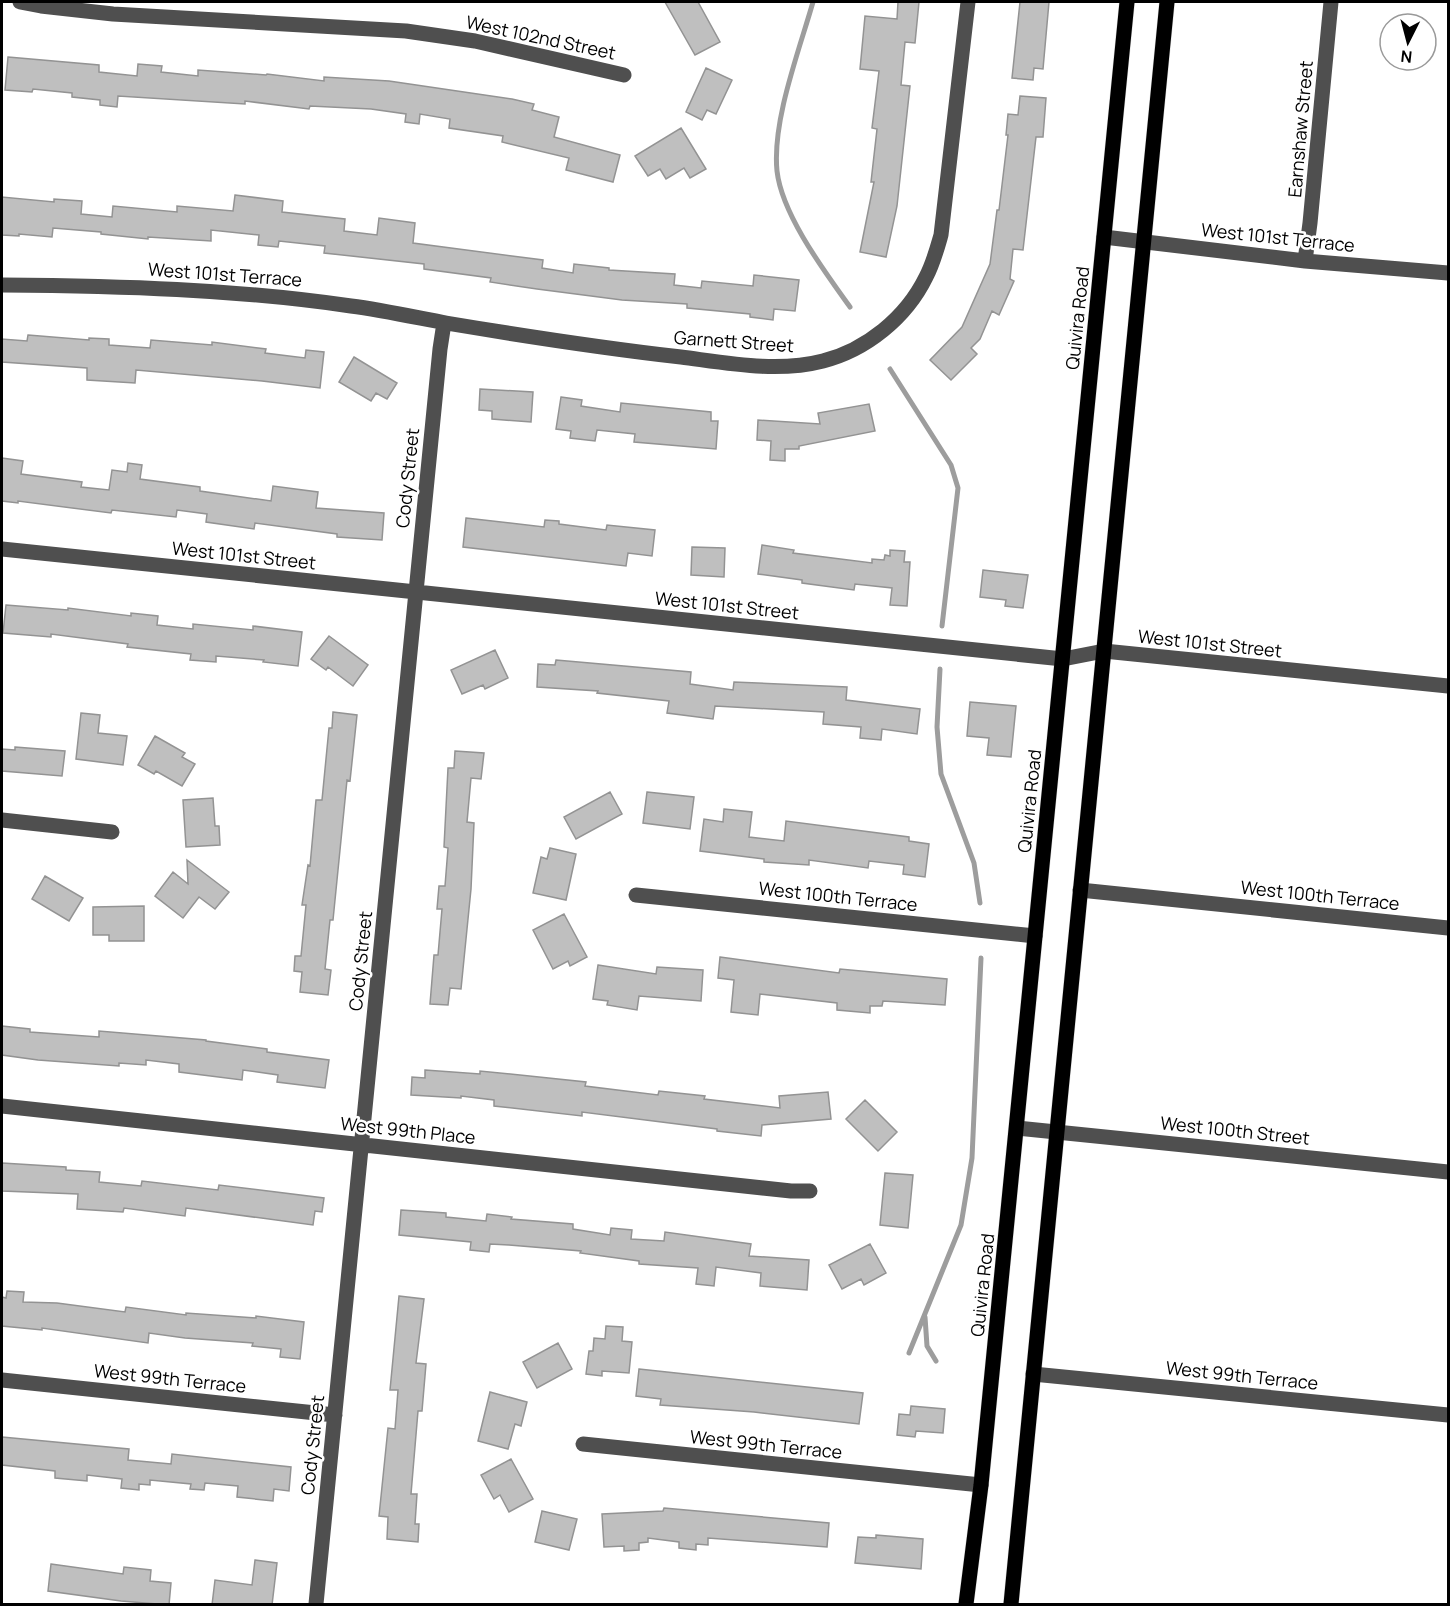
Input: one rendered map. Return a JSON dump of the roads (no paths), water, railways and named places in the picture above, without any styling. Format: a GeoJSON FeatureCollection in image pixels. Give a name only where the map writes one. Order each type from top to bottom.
{"type":"FeatureCollection","features":[{"type":"Feature","properties":{"kind":"main road","name":"Quivira Road"},"geometry":{"type":"LineString","coordinates":[[966,1605],[981,1485],[1017,1128],[1127,2]]}},
{"type":"Feature","properties":{"kind":"main road"},"geometry":{"type":"LineString","coordinates":[[1011,1605],[1167,2]]}},
{"type":"Feature","properties":{"kind":"street","name":"West 102nd Street"},"geometry":{"type":"LineString","coordinates":[[20,2],[41,6],[147,9],[406,31],[475,41],[624,75]]}},
{"type":"Feature","properties":{"kind":"street","name":"Garnett Street"},"geometry":{"type":"LineString","coordinates":[[444,322],[587,347],[770,367],[821,362],[853,350],[870,340],[891,324],[905,309],[932,266],[941,234],[968,2]]}},
{"type":"Feature","properties":{"kind":"street","name":"Earnshaw Street"},"geometry":{"type":"LineString","coordinates":[[1305,261],[1331,2]]}},
{"type":"Feature","properties":{"kind":"street","name":"West 101st Terrace"},"geometry":{"type":"LineString","coordinates":[[1104,237],[1305,261],[1449,273]]}},
{"type":"Feature","properties":{"kind":"street","name":"West 101st Terrace"},"geometry":{"type":"LineString","coordinates":[[2,285],[174,288],[267,295],[353,306],[444,322]]}},
{"type":"Feature","properties":{"kind":"street","name":"Cody Street"},"geometry":{"type":"LineString","coordinates":[[316,1605],[415,593],[444,322]]}},
{"type":"Feature","properties":{"kind":"street","name":"West 101st Street"},"geometry":{"type":"LineString","coordinates":[[2,549],[1063,659],[1104,651],[1449,686]]}},
{"type":"Feature","properties":{"kind":"street"},"geometry":{"type":"LineString","coordinates":[[2,820],[112,832]]}},
{"type":"Feature","properties":{"kind":"street","name":"West 100th Terrace"},"geometry":{"type":"LineString","coordinates":[[1080,890],[1449,928]]}},
{"type":"Feature","properties":{"kind":"street","name":"West 100th Terrace"},"geometry":{"type":"LineString","coordinates":[[636,895],[1035,936]]}},
{"type":"Feature","properties":{"kind":"street","name":"West 99th Place"},"geometry":{"type":"LineString","coordinates":[[2,1106],[791,1191],[810,1191]]}},
{"type":"Feature","properties":{"kind":"street","name":"West 100th Street"},"geometry":{"type":"LineString","coordinates":[[1017,1128],[1449,1172]]}},
{"type":"Feature","properties":{"kind":"street","name":"West 99th Terrace"},"geometry":{"type":"LineString","coordinates":[[1033,1374],[1449,1415]]}},
{"type":"Feature","properties":{"kind":"street","name":"West 99th Terrace"},"geometry":{"type":"LineString","coordinates":[[2,1380],[335,1415]]}},
{"type":"Feature","properties":{"kind":"street","name":"West 99th Terrace"},"geometry":{"type":"LineString","coordinates":[[583,1444],[981,1485]]}},
{"type":"Feature","properties":{"kind":"waterway"},"geometry":{"type":"LineString","coordinates":[[813,2],[783,108],[779,130],[777,171],[787,206],[796,224],[817,260],[850,307]]}},
{"type":"Feature","properties":{"kind":"waterway"},"geometry":{"type":"LineString","coordinates":[[890,369],[951,465],[958,488],[942,626]]}},
{"type":"Feature","properties":{"kind":"waterway"},"geometry":{"type":"LineString","coordinates":[[940,669],[937,727],[941,774],[974,863],[980,903]]}},
{"type":"Feature","properties":{"kind":"waterway"},"geometry":{"type":"LineString","coordinates":[[909,1353],[961,1225],[972,1158],[981,958]]}},
{"type":"Feature","properties":{"kind":"waterway"},"geometry":{"type":"LineString","coordinates":[[925,1317],[927,1346],[936,1361]]}}]}
